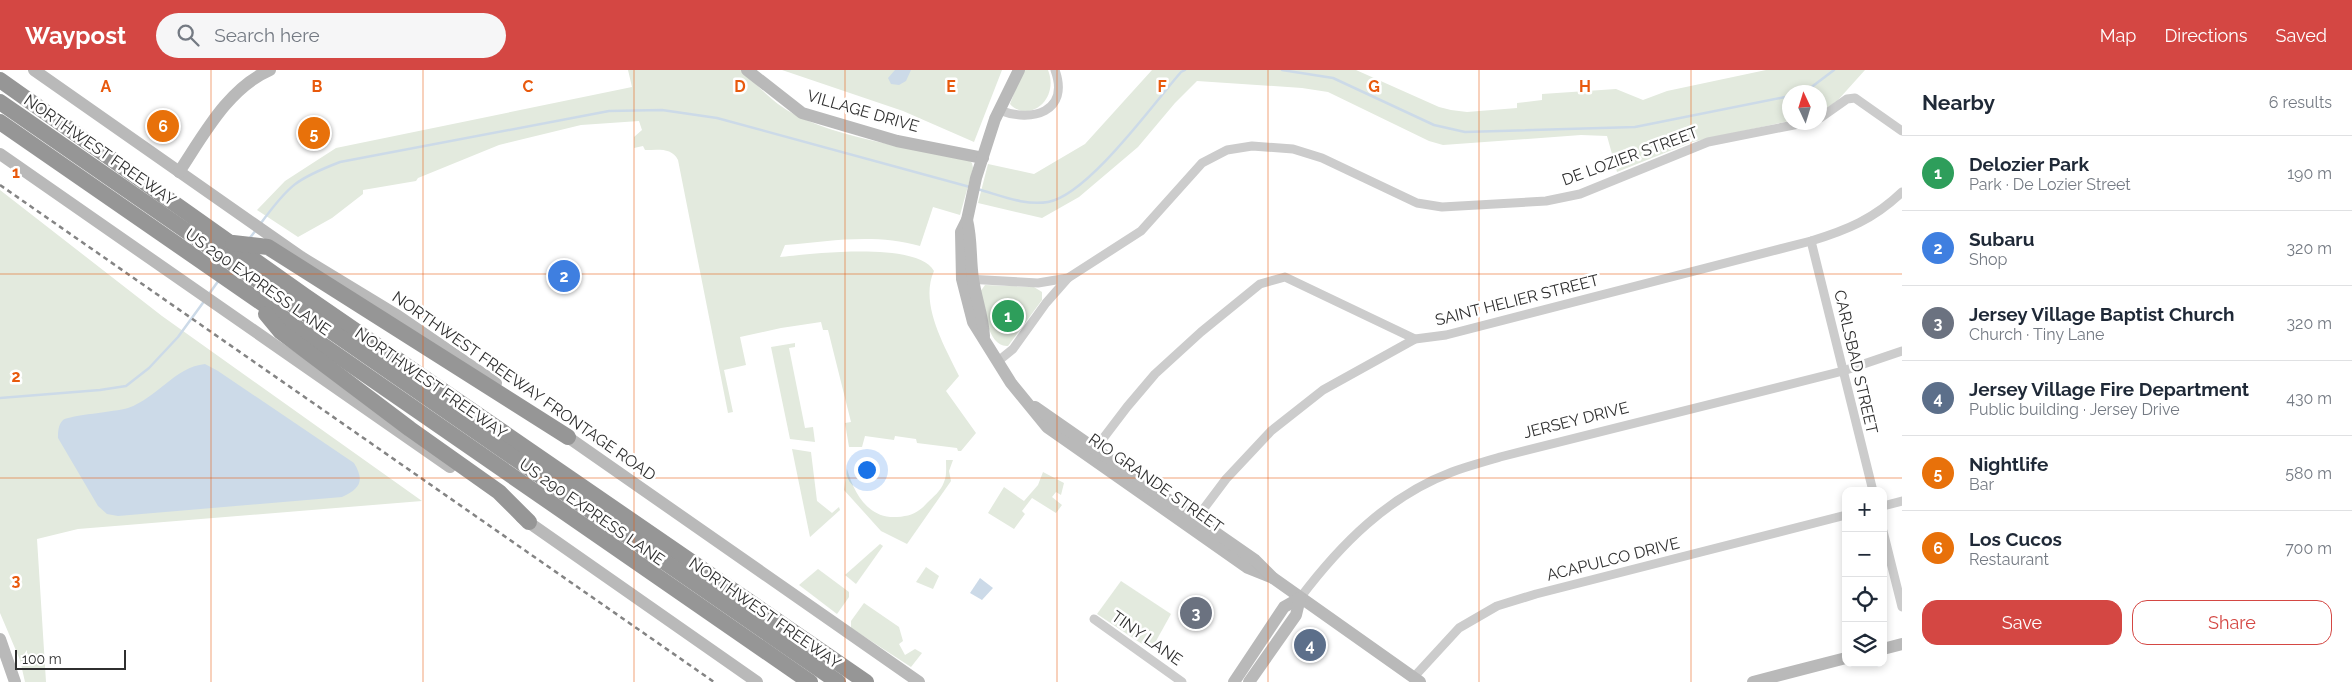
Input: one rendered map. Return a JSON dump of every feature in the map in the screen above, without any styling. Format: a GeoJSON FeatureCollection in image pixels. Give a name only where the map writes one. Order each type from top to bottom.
{"type":"FeatureCollection","features":[{"type":"Feature","properties":{"kind":"highway","name":"NORTHWEST FREEWAY"},"geometry":{"type":"LineString","coordinates":[[0,80],[227,240],[250,267],[866,682]]}},
{"type":"Feature","properties":{"kind":"highway","name":"US 290 EXPRESS LANE"},"geometry":{"type":"LineString","coordinates":[[0,102],[213,251],[250,267],[838,682]]}},
{"type":"Feature","properties":{"kind":"highway","name":"NORTHWEST FREEWAY"},"geometry":{"type":"LineString","coordinates":[[0,122],[253,299],[810,682]]}},
{"type":"Feature","properties":{"kind":"highway"},"geometry":{"type":"LineString","coordinates":[[227,240],[268,247],[568,438]]}},
{"type":"Feature","properties":{"kind":"highway"},"geometry":{"type":"LineString","coordinates":[[253,299],[280,331],[410,429],[499,492],[529,522]]}},
{"type":"Feature","properties":{"kind":"main road","name":"NORTHWEST FREEWAY FRONTAGE ROAD"},"geometry":{"type":"LineString","coordinates":[[34,70],[301,257],[398,316],[541,414],[568,438],[919,682]]}},
{"type":"Feature","properties":{"kind":"main road"},"geometry":{"type":"LineString","coordinates":[[179,172],[236,94],[252,80],[270,70]]}},
{"type":"Feature","properties":{"kind":"main road","name":"VILLAGE DRIVE"},"geometry":{"type":"LineString","coordinates":[[747,70],[802,113],[897,141],[983,158]]}},
{"type":"Feature","properties":{"kind":"main road","name":"RIO GRANDE STREET"},"geometry":{"type":"LineString","coordinates":[[1019,70],[999,110],[976,178],[966,220],[970,232],[967,279],[983,318],[984,336],[997,362],[1047,426],[1093,452],[1193,523],[1248,568],[1273,578],[1417,680]]}},
{"type":"Feature","properties":{"kind":"main road"},"geometry":{"type":"LineString","coordinates":[[0,154],[757,682]]}},
{"type":"Feature","properties":{"kind":"main road","name":"JERSEY DRIVE"},"geometry":{"type":"LineString","coordinates":[[1234,682],[1284,608],[1300,598]]}},
{"type":"Feature","properties":{"kind":"main road","name":"JERSEY DRIVE"},"geometry":{"type":"LineString","coordinates":[[1249,682],[1296,615],[1300,598]]}},
{"type":"Feature","properties":{"kind":"main road"},"geometry":{"type":"LineString","coordinates":[[0,639],[15,682]]}},
{"type":"Feature","properties":{"kind":"main road"},"geometry":{"type":"LineString","coordinates":[[1887,648],[1902,644]]}},
{"type":"Feature","properties":{"kind":"main road"},"geometry":{"type":"LineString","coordinates":[[1754,682],[1842,659]]}},
{"type":"Feature","properties":{"kind":"street"},"geometry":{"type":"LineString","coordinates":[[999,110],[1016,117],[1033,116],[1048,110],[1058,96],[1059,82],[1055,70]]}},
{"type":"Feature","properties":{"kind":"street"},"geometry":{"type":"LineString","coordinates":[[1827,113],[1847,99],[1855,98],[1900,126]]}},
{"type":"Feature","properties":{"kind":"street","name":"DE LOZIER STREET"},"geometry":{"type":"LineString","coordinates":[[997,362],[1013,349],[1046,303],[1068,278],[1141,230],[1202,163],[1227,150],[1252,146],[1293,149],[1322,158],[1417,203],[1442,207],[1546,201],[1580,194],[1708,142],[1782,127]]}},
{"type":"Feature","properties":{"kind":"street","name":"SAINT HELIER STREET"},"geometry":{"type":"LineString","coordinates":[[1193,523],[1226,479],[1271,431],[1323,390],[1415,339],[1446,335],[1811,241],[1850,229],[1886,208],[1902,192]]}},
{"type":"Feature","properties":{"kind":"street","name":"CARLSBAD STREET"},"geometry":{"type":"LineString","coordinates":[[1811,241],[1872,487]]}},
{"type":"Feature","properties":{"kind":"street"},"geometry":{"type":"LineString","coordinates":[[1093,452],[1126,407],[1155,374],[1201,332],[1260,284],[1285,277],[1415,339]]}},
{"type":"Feature","properties":{"kind":"street","name":"DE LOZIER STREET"},"geometry":{"type":"LineString","coordinates":[[967,279],[1038,283],[1068,278]]}},
{"type":"Feature","properties":{"kind":"street","name":"JERSEY DRIVE"},"geometry":{"type":"LineString","coordinates":[[1300,598],[1326,564],[1361,528],[1404,496],[1450,473],[1518,452],[1843,371],[1902,351]]}},
{"type":"Feature","properties":{"kind":"street"},"geometry":{"type":"LineString","coordinates":[[1887,505],[1902,501]]}},
{"type":"Feature","properties":{"kind":"street","name":"ACAPULCO DRIVE"},"geometry":{"type":"LineString","coordinates":[[1417,680],[1459,628],[1496,606],[1536,594],[1842,516]]}},
{"type":"Feature","properties":{"kind":"street"},"geometry":{"type":"LineString","coordinates":[[1883,532],[1902,607]]}},
{"type":"Feature","properties":{"kind":"street","name":"TINY LANE"},"geometry":{"type":"LineString","coordinates":[[1094,619],[1182,682]]}},
{"type":"Feature","properties":{"kind":"shaded area"},"geometry":{"type":"Polygon","coordinates":[[[628,70],[741,70],[778,104],[819,125],[869,140],[968,159],[972,163],[973,168],[960,215],[933,207],[920,246],[886,240],[836,240],[785,245],[780,257],[838,252],[886,253],[907,256],[924,262],[934,271],[930,284],[932,311],[941,339],[959,376],[946,391],[976,433],[961,451],[958,451],[957,448],[917,443],[916,439],[895,436],[894,440],[865,436],[862,447],[849,447],[845,423],[851,422],[828,330],[823,330],[821,322],[740,337],[746,365],[724,370],[733,412],[728,413],[678,160],[668,151],[645,150],[643,146],[634,148],[634,137],[642,130],[639,121],[581,125],[499,145],[418,178],[416,181],[363,190],[363,194],[332,218],[298,237],[257,210],[285,181],[336,148],[632,87],[628,70]]]}},
{"type":"Feature","properties":{"kind":"shaded area"},"geometry":{"type":"Polygon","coordinates":[[[782,70],[1002,70],[974,142],[903,111],[782,70]]]}},
{"type":"Feature","properties":{"kind":"shaded area"},"geometry":{"type":"Polygon","coordinates":[[[1023,70],[1048,70],[1051,81],[1050,91],[1046,99],[1033,110],[1017,110],[1010,104],[1023,70]]]}},
{"type":"Feature","properties":{"kind":"shaded area"},"geometry":{"type":"Polygon","coordinates":[[[1152,70],[1356,70],[1439,107],[1467,112],[1517,108],[1517,103],[1542,100],[1542,94],[1616,89],[1643,100],[1667,91],[1766,70],[1865,70],[1838,100],[1827,108],[1827,85],[1782,85],[1782,123],[1692,142],[1617,172],[1607,136],[1581,135],[1443,145],[1429,141],[1328,92],[1302,88],[1197,81],[1175,103],[1138,147],[1079,197],[1042,218],[978,203],[988,164],[1034,174],[1085,144],[1152,70]]]}},
{"type":"Feature","properties":{"kind":"shaded area"},"geometry":{"type":"Polygon","coordinates":[[[0,190],[162,316],[422,501],[78,529],[37,539],[46,682],[25,682],[20,660],[0,613],[0,190]]]}},
{"type":"Feature","properties":{"kind":"shaded area"},"geometry":{"type":"Polygon","coordinates":[[[985,285],[1034,287],[1042,292],[1042,300],[1008,346],[1001,345],[991,334],[980,292],[985,285]]]}},
{"type":"Feature","properties":{"kind":"shaded area"},"geometry":{"type":"Polygon","coordinates":[[[795,343],[795,347],[789,348],[805,428],[813,427],[815,442],[790,439],[771,347],[795,343]]]}},
{"type":"Feature","properties":{"kind":"shaded area"},"geometry":{"type":"Polygon","coordinates":[[[792,449],[811,452],[817,501],[832,513],[839,507],[840,510],[810,537],[792,449]]]}},
{"type":"Feature","properties":{"kind":"shaded area"},"geometry":{"type":"Polygon","coordinates":[[[946,460],[953,460],[949,471],[951,481],[907,544],[881,531],[844,490],[847,469],[858,495],[870,509],[878,514],[887,516],[910,515],[917,512],[941,488],[946,477],[946,460]]]}},
{"type":"Feature","properties":{"kind":"shaded area"},"geometry":{"type":"Polygon","coordinates":[[[1043,472],[1064,483],[1061,495],[1056,492],[1052,497],[1062,505],[1056,513],[1032,498],[1022,511],[1025,514],[1014,529],[988,513],[1004,487],[1024,501],[1038,485],[1043,472]]]}},
{"type":"Feature","properties":{"kind":"shaded area"},"geometry":{"type":"Polygon","coordinates":[[[880,544],[883,546],[856,584],[845,575],[880,544]]]}},
{"type":"Feature","properties":{"kind":"shaded area"},"geometry":{"type":"Polygon","coordinates":[[[926,567],[939,576],[933,589],[916,582],[926,567]]]}},
{"type":"Feature","properties":{"kind":"shaded area"},"geometry":{"type":"Polygon","coordinates":[[[818,569],[849,592],[849,597],[837,614],[799,585],[818,569]]]}},
{"type":"Feature","properties":{"kind":"shaded area"},"geometry":{"type":"Polygon","coordinates":[[[1121,581],[1171,614],[1151,650],[1097,614],[1121,581]]]}},
{"type":"Feature","properties":{"kind":"shaded area"},"geometry":{"type":"Polygon","coordinates":[[[864,603],[899,627],[903,641],[899,644],[905,655],[915,649],[922,653],[911,667],[851,628],[851,621],[864,603]]]}},
{"type":"Feature","properties":{"kind":"water"},"geometry":{"type":"Polygon","coordinates":[[[895,70],[911,70],[906,81],[899,85],[891,84],[888,78],[895,70]]]}},
{"type":"Feature","properties":{"kind":"water"},"geometry":{"type":"Polygon","coordinates":[[[205,364],[354,463],[360,480],[357,487],[342,497],[118,516],[107,514],[98,506],[58,438],[61,422],[67,418],[128,408],[148,397],[184,371],[194,366],[205,364]]]}},
{"type":"Feature","properties":{"kind":"water"},"geometry":{"type":"Polygon","coordinates":[[[980,578],[993,588],[982,600],[970,593],[980,578]]]}},
{"type":"Feature","properties":{"kind":"waterway"},"geometry":{"type":"LineString","coordinates":[[977,189],[1012,199],[1039,203],[1064,196],[1101,166],[1138,125],[1181,72],[1185,70]]}},
{"type":"Feature","properties":{"kind":"waterway"},"geometry":{"type":"LineString","coordinates":[[1282,70],[1333,78],[1434,125],[1465,132],[1635,127],[1782,98]]}},
{"type":"Feature","properties":{"kind":"waterway"},"geometry":{"type":"LineString","coordinates":[[1814,85],[1834,70]]}},
{"type":"Feature","properties":{"kind":"waterway"},"geometry":{"type":"LineString","coordinates":[[261,223],[294,185],[313,173],[340,162],[609,111],[662,110],[717,118],[970,187]]}},
{"type":"Feature","properties":{"kind":"waterway"},"geometry":{"type":"LineString","coordinates":[[249,239],[256,230]]}},
{"type":"Feature","properties":{"kind":"waterway"},"geometry":{"type":"LineString","coordinates":[[209,294],[219,280]]}},
{"type":"Feature","properties":{"kind":"waterway"},"geometry":{"type":"LineString","coordinates":[[0,398],[100,390],[126,386],[149,368],[178,337],[205,300]]}},
{"type":"Feature","properties":{"kind":"railway"},"geometry":{"type":"LineString","coordinates":[[0,185],[714,682]]}},
{"type":"Feature","properties":{"kind":"place","name":"Los Cucos"},"geometry":{"type":"Point","coordinates":[163,126]}},
{"type":"Feature","properties":{"kind":"place","name":"Nightlife"},"geometry":{"type":"Point","coordinates":[314,133]}},
{"type":"Feature","properties":{"kind":"place","name":"Subaru"},"geometry":{"type":"Point","coordinates":[564,276]}},
{"type":"Feature","properties":{"kind":"place","name":"Delozier Park"},"geometry":{"type":"Point","coordinates":[1008,316]}},
{"type":"Feature","properties":{"kind":"place","name":"Jersey Village Baptist Church"},"geometry":{"type":"Point","coordinates":[1196,613]}},
{"type":"Feature","properties":{"kind":"place","name":"Jersey Village Fire Department"},"geometry":{"type":"Point","coordinates":[1310,645]}}]}
